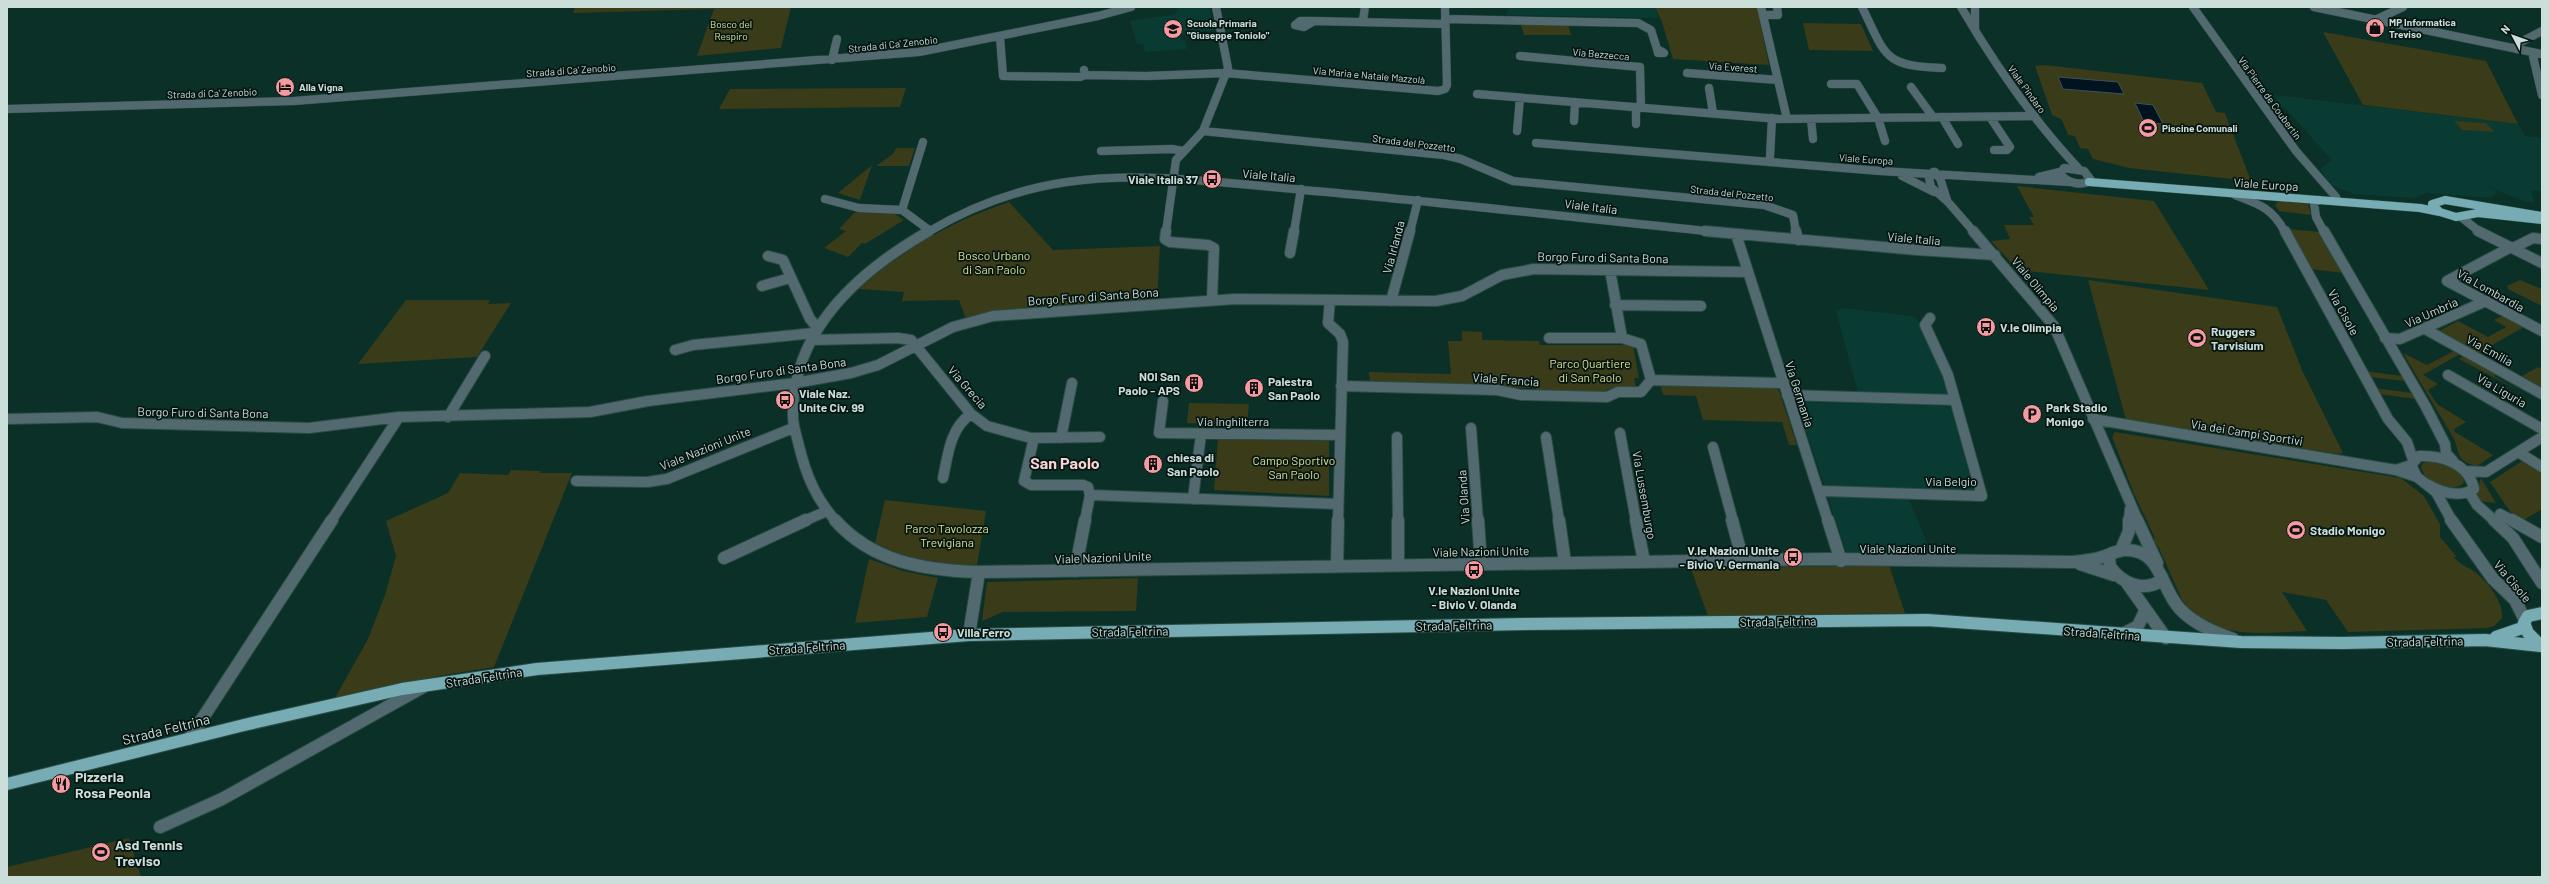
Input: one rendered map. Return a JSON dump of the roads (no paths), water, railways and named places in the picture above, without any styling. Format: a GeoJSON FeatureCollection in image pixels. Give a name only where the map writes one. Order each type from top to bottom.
{"type":"FeatureCollection","features":[{"type":"Feature","properties":{"kind":"main road","name":"Viale Europa"},"geometry":{"type":"LineString","coordinates":[[2089,179],[2432,204],[2441,200],[2478,209],[2542,216]]}},
{"type":"Feature","properties":{"kind":"main road","name":"Viale Europa"},"geometry":{"type":"LineString","coordinates":[[2089,179],[2119,186],[2420,208],[2440,212],[2450,216],[2464,215],[2542,220]]}},
{"type":"Feature","properties":{"kind":"main road","name":"Viale Europa"},"geometry":{"type":"LineString","coordinates":[[2432,204],[2440,212]]}},
{"type":"Feature","properties":{"kind":"main road"},"geometry":{"type":"LineString","coordinates":[[2457,204],[2464,208],[2464,215]]}},
{"type":"Feature","properties":{"kind":"main road","name":"Strada Feltrina"},"geometry":{"type":"LineString","coordinates":[[2485,640],[2507,635],[2525,624],[2528,616],[2542,613]]}},
{"type":"Feature","properties":{"kind":"main road","name":"Strada Feltrina"},"geometry":{"type":"LineString","coordinates":[[7,784],[189,739],[426,686],[537,669],[969,635],[1524,624],[1919,620],[2241,642],[2343,643],[2485,640],[2542,646]]}},
{"type":"Feature","properties":{"kind":"main road","name":"Strada Feltrina"},"geometry":{"type":"LineString","coordinates":[[2525,624],[2542,646]]}},
{"type":"Feature","properties":{"kind":"street","name":"Strada di Ca' Zenobio"},"geometry":{"type":"LineString","coordinates":[[7,109],[294,101],[832,60],[919,52],[1131,7]]}},
{"type":"Feature","properties":{"kind":"street"},"geometry":{"type":"LineString","coordinates":[[1212,300],[1214,248],[1210,245],[1166,241],[1176,160],[1203,131],[1226,73],[1228,56],[1216,7]]}},
{"type":"Feature","properties":{"kind":"street"},"geometry":{"type":"LineString","coordinates":[[1363,20],[1365,7]]}},
{"type":"Feature","properties":{"kind":"street","name":"Via Maria e Natale Mazzolà"},"geometry":{"type":"LineString","coordinates":[[1226,73],[1442,90],[1446,85],[1445,7]]}},
{"type":"Feature","properties":{"kind":"street","name":"Via Everest"},"geometry":{"type":"LineString","coordinates":[[1777,7],[1778,15],[1762,11],[1787,119]]}},
{"type":"Feature","properties":{"kind":"street"},"geometry":{"type":"LineString","coordinates":[[1862,7],[1882,50],[1890,60],[1908,68],[1942,68]]}},
{"type":"Feature","properties":{"kind":"street","name":"Viale Pindaro"},"geometry":{"type":"LineString","coordinates":[[1975,7],[1974,21],[1976,34]]}},
{"type":"Feature","properties":{"kind":"street","name":"Via Pierre de Coubertin"},"geometry":{"type":"LineString","coordinates":[[2193,7],[2296,151],[2336,197]]}},
{"type":"Feature","properties":{"kind":"street"},"geometry":{"type":"LineString","coordinates":[[2375,20],[2404,7]]}},
{"type":"Feature","properties":{"kind":"street","name":"Viale Pindaro"},"geometry":{"type":"LineString","coordinates":[[1962,8],[1974,21]]}},
{"type":"Feature","properties":{"kind":"street","name":"Viale Pindaro"},"geometry":{"type":"LineString","coordinates":[[1962,8],[1976,34],[2035,116],[2063,154],[2079,169]]}},
{"type":"Feature","properties":{"kind":"street"},"geometry":{"type":"LineString","coordinates":[[2319,8],[2542,54]]}},
{"type":"Feature","properties":{"kind":"street"},"geometry":{"type":"LineString","coordinates":[[1315,21],[1638,23],[1649,26],[1654,34],[1657,49]]}},
{"type":"Feature","properties":{"kind":"street"},"geometry":{"type":"LineString","coordinates":[[2516,49],[2519,43],[2542,31]]}},
{"type":"Feature","properties":{"kind":"street"},"geometry":{"type":"LineString","coordinates":[[1000,36],[1002,70],[1004,76],[1010,78],[1084,72],[1146,76],[1226,73]]}},
{"type":"Feature","properties":{"kind":"street"},"geometry":{"type":"LineString","coordinates":[[832,60],[837,39]]}},
{"type":"Feature","properties":{"kind":"street"},"geometry":{"type":"LineString","coordinates":[[2532,52],[2542,95]]}},
{"type":"Feature","properties":{"kind":"street","name":"Via Bezzecca"},"geometry":{"type":"LineString","coordinates":[[1520,56],[1640,67],[1639,108],[1636,124]]}},
{"type":"Feature","properties":{"kind":"street","name":"Via Everest"},"geometry":{"type":"LineString","coordinates":[[1687,73],[1778,80]]}},
{"type":"Feature","properties":{"kind":"street"},"geometry":{"type":"LineString","coordinates":[[1831,84],[1857,84],[1878,118],[1885,141]]}},
{"type":"Feature","properties":{"kind":"street"},"geometry":{"type":"LineString","coordinates":[[1911,87],[1933,118]]}},
{"type":"Feature","properties":{"kind":"street"},"geometry":{"type":"LineString","coordinates":[[1709,88],[1713,114]]}},
{"type":"Feature","properties":{"kind":"street"},"geometry":{"type":"LineString","coordinates":[[1477,94],[1787,119],[2035,116]]}},
{"type":"Feature","properties":{"kind":"street"},"geometry":{"type":"LineString","coordinates":[[1517,131],[1520,98]]}},
{"type":"Feature","properties":{"kind":"street"},"geometry":{"type":"LineString","coordinates":[[1574,121],[1575,102]]}},
{"type":"Feature","properties":{"kind":"street"},"geometry":{"type":"LineString","coordinates":[[1942,117],[1958,144]]}},
{"type":"Feature","properties":{"kind":"street"},"geometry":{"type":"LineString","coordinates":[[1990,117],[2010,146],[2007,150],[1994,150]]}},
{"type":"Feature","properties":{"kind":"street"},"geometry":{"type":"LineString","coordinates":[[1770,157],[1772,118]]}},
{"type":"Feature","properties":{"kind":"street"},"geometry":{"type":"LineString","coordinates":[[1811,119],[1813,139]]}},
{"type":"Feature","properties":{"kind":"street","name":"Strada del Pozzetto"},"geometry":{"type":"LineString","coordinates":[[1203,131],[1444,155],[1466,161],[1513,181],[1764,205],[1793,215],[1798,240]]}},
{"type":"Feature","properties":{"kind":"street"},"geometry":{"type":"LineString","coordinates":[[902,210],[923,142]]}},
{"type":"Feature","properties":{"kind":"street","name":"Viale Europa"},"geometry":{"type":"LineString","coordinates":[[1536,143],[1660,154],[1880,171],[1934,172],[2035,177],[2062,170],[2079,169],[2089,179],[2083,184],[1965,176],[1934,172],[1666,148],[1660,150],[1660,154]]}},
{"type":"Feature","properties":{"kind":"street"},"geometry":{"type":"LineString","coordinates":[[1101,151],[1172,149],[1183,151]]}},
{"type":"Feature","properties":{"kind":"street"},"geometry":{"type":"LineString","coordinates":[[2063,154],[2062,177],[2070,182]]}},
{"type":"Feature","properties":{"kind":"street"},"geometry":{"type":"LineString","coordinates":[[1880,171],[1912,179],[1948,202]]}},
{"type":"Feature","properties":{"kind":"street"},"geometry":{"type":"LineString","coordinates":[[1934,172],[1948,202]]}},
{"type":"Feature","properties":{"kind":"street","name":"Viale Olimpia"},"geometry":{"type":"LineString","coordinates":[[1934,172],[1929,178],[1932,187],[1948,202],[2054,326],[2129,505],[2174,602],[2182,612],[2202,626],[2241,642]]}},
{"type":"Feature","properties":{"kind":"street"},"geometry":{"type":"LineString","coordinates":[[1943,191],[1943,187],[1950,180],[1965,176]]}},
{"type":"Feature","properties":{"kind":"street","name":"Viale Nazioni Unite"},"geometry":{"type":"LineString","coordinates":[[1185,180],[1173,178],[1106,178],[1044,187],[983,206],[930,230],[888,256],[838,300],[814,333],[795,383],[792,428],[797,450],[810,483],[827,511],[851,537],[883,556],[937,570],[979,572],[1841,560],[2072,562],[2096,559],[2116,551]]}},
{"type":"Feature","properties":{"kind":"street","name":"Viale Italia"},"geometry":{"type":"LineString","coordinates":[[1185,180],[1418,200],[1798,240],[1995,256]]}},
{"type":"Feature","properties":{"kind":"street"},"geometry":{"type":"LineString","coordinates":[[1290,254],[1301,189]]}},
{"type":"Feature","properties":{"kind":"street","name":"Via Cisole"},"geometry":{"type":"LineString","coordinates":[[2236,195],[2262,205],[2277,217],[2388,419],[2411,449],[2412,462],[2421,480],[2436,492],[2445,512],[2493,579],[2515,600],[2525,624]]}},
{"type":"Feature","properties":{"kind":"street"},"geometry":{"type":"LineString","coordinates":[[825,199],[859,208],[902,210],[906,215],[930,230]]}},
{"type":"Feature","properties":{"kind":"street","name":"Via Irlanda"},"geometry":{"type":"LineString","coordinates":[[1391,301],[1418,200]]}},
{"type":"Feature","properties":{"kind":"street","name":"Via Cisole"},"geometry":{"type":"LineString","coordinates":[[2319,200],[2314,203],[2313,208],[2316,217],[2436,425],[2448,456],[2476,477]]}},
{"type":"Feature","properties":{"kind":"street"},"geometry":{"type":"LineString","coordinates":[[2464,215],[2473,228]]}},
{"type":"Feature","properties":{"kind":"street"},"geometry":{"type":"LineString","coordinates":[[2450,216],[2542,263]]}},
{"type":"Feature","properties":{"kind":"street","name":"Via Germania"},"geometry":{"type":"LineString","coordinates":[[1736,234],[1841,560]]}},
{"type":"Feature","properties":{"kind":"street"},"geometry":{"type":"LineString","coordinates":[[2512,248],[2533,238],[2542,238]]}},
{"type":"Feature","properties":{"kind":"street","name":"Via Lombardia"},"geometry":{"type":"LineString","coordinates":[[2512,248],[2447,281],[2542,331]]}},
{"type":"Feature","properties":{"kind":"street"},"geometry":{"type":"LineString","coordinates":[[768,256],[783,260],[810,319],[814,333]]}},
{"type":"Feature","properties":{"kind":"street","name":"Borgo Furo di Santa Bona"},"geometry":{"type":"LineString","coordinates":[[7,419],[97,417],[122,423],[309,428],[399,417],[448,417],[590,412],[648,401],[795,383],[865,369],[917,346],[953,327],[994,316],[1212,300],[1446,300],[1462,296],[1502,275],[1534,269],[1748,272]]}},
{"type":"Feature","properties":{"kind":"street"},"geometry":{"type":"LineString","coordinates":[[1610,270],[1622,338]]}},
{"type":"Feature","properties":{"kind":"street"},"geometry":{"type":"LineString","coordinates":[[762,286],[790,278]]}},
{"type":"Feature","properties":{"kind":"street"},"geometry":{"type":"LineString","coordinates":[[1330,300],[1328,323],[1340,334],[1343,342],[1337,566]]}},
{"type":"Feature","properties":{"kind":"street","name":"Via Umbria"},"geometry":{"type":"LineString","coordinates":[[2386,338],[2400,339],[2486,301]]}},
{"type":"Feature","properties":{"kind":"street"},"geometry":{"type":"LineString","coordinates":[[1615,305],[1700,306]]}},
{"type":"Feature","properties":{"kind":"street","name":"Via Belgio"},"geometry":{"type":"LineString","coordinates":[[1823,491],[1982,496],[1948,375],[1925,324],[1930,318]]}},
{"type":"Feature","properties":{"kind":"street","name":"Via Emilia"},"geometry":{"type":"LineString","coordinates":[[2425,328],[2542,394]]}},
{"type":"Feature","properties":{"kind":"street"},"geometry":{"type":"LineString","coordinates":[[675,350],[693,345],[814,333],[902,338],[911,340],[917,346]]}},
{"type":"Feature","properties":{"kind":"street"},"geometry":{"type":"LineString","coordinates":[[1549,338],[1622,338],[1641,344],[1651,380],[1783,383]]}},
{"type":"Feature","properties":{"kind":"street","name":"Via Grecia"},"geometry":{"type":"LineString","coordinates":[[917,346],[970,414],[987,426],[1031,438],[1100,437]]}},
{"type":"Feature","properties":{"kind":"street"},"geometry":{"type":"LineString","coordinates":[[448,417],[485,356]]}},
{"type":"Feature","properties":{"kind":"street","name":"Via Liguria"},"geometry":{"type":"LineString","coordinates":[[2448,375],[2542,429]]}},
{"type":"Feature","properties":{"kind":"street","name":"Viale Francia"},"geometry":{"type":"LineString","coordinates":[[1341,386],[1497,390],[1521,394],[1607,397],[1618,392],[1641,392],[1651,380]]}},
{"type":"Feature","properties":{"kind":"street"},"geometry":{"type":"LineString","coordinates":[[1061,438],[1072,383]]}},
{"type":"Feature","properties":{"kind":"street"},"geometry":{"type":"LineString","coordinates":[[1787,395],[1955,400]]}},
{"type":"Feature","properties":{"kind":"street","name":"Via Inghilterra"},"geometry":{"type":"LineString","coordinates":[[1163,401],[1159,433],[1340,435]]}},
{"type":"Feature","properties":{"kind":"street"},"geometry":{"type":"LineString","coordinates":[[943,478],[956,429],[962,420],[970,414]]}},
{"type":"Feature","properties":{"kind":"street"},"geometry":{"type":"LineString","coordinates":[[189,739],[399,417]]}},
{"type":"Feature","properties":{"kind":"street","name":"Via dei Campi Sportivi"},"geometry":{"type":"LineString","coordinates":[[2093,419],[2380,467],[2396,470],[2421,480]]}},
{"type":"Feature","properties":{"kind":"street","name":"Viale Nazioni Unite"},"geometry":{"type":"LineString","coordinates":[[576,482],[647,482],[667,479],[792,428]]}},
{"type":"Feature","properties":{"kind":"street","name":"Via Olanda"},"geometry":{"type":"LineString","coordinates":[[1471,428],[1481,564]]}},
{"type":"Feature","properties":{"kind":"street","name":"Via Lussemburgo"},"geometry":{"type":"LineString","coordinates":[[1620,433],[1644,562]]}},
{"type":"Feature","properties":{"kind":"street"},"geometry":{"type":"LineString","coordinates":[[1193,499],[1201,434]]}},
{"type":"Feature","properties":{"kind":"street"},"geometry":{"type":"LineString","coordinates":[[1397,437],[1398,565]]}},
{"type":"Feature","properties":{"kind":"street"},"geometry":{"type":"LineString","coordinates":[[1546,437],[1565,563]]}},
{"type":"Feature","properties":{"kind":"street"},"geometry":{"type":"LineString","coordinates":[[2421,480],[2449,493],[2470,492],[2474,489],[2476,477],[2542,437]]}},
{"type":"Feature","properties":{"kind":"street"},"geometry":{"type":"LineString","coordinates":[[1031,438],[1033,442],[1024,481],[1031,485],[1083,485],[1088,487],[1090,495],[1075,571]]}},
{"type":"Feature","properties":{"kind":"street"},"geometry":{"type":"LineString","coordinates":[[1713,447],[1743,561]]}},
{"type":"Feature","properties":{"kind":"street"},"geometry":{"type":"LineString","coordinates":[[2518,452],[2542,467]]}},
{"type":"Feature","properties":{"kind":"street"},"geometry":{"type":"LineString","coordinates":[[2396,470],[2427,455],[2437,457],[2462,468]]}},
{"type":"Feature","properties":{"kind":"street","name":"Via Cisole"},"geometry":{"type":"LineString","coordinates":[[2470,492],[2472,499],[2484,510],[2497,517],[2513,538],[2542,583]]}},
{"type":"Feature","properties":{"kind":"street"},"geometry":{"type":"LineString","coordinates":[[1090,495],[1338,506]]}},
{"type":"Feature","properties":{"kind":"street","name":"Viale Olimpia"},"geometry":{"type":"LineString","coordinates":[[2116,551],[2129,531],[2129,505]]}},
{"type":"Feature","properties":{"kind":"street"},"geometry":{"type":"LineString","coordinates":[[724,558],[827,511]]}},
{"type":"Feature","properties":{"kind":"street"},"geometry":{"type":"LineString","coordinates":[[2497,517],[2542,537]]}},
{"type":"Feature","properties":{"kind":"street"},"geometry":{"type":"LineString","coordinates":[[2122,580],[2150,587],[2161,581],[2161,572],[2142,554],[2116,551],[2108,561],[2110,567],[2122,580],[2140,597],[2152,625],[2166,638]]}},
{"type":"Feature","properties":{"kind":"street","name":"Viale Nazioni Unite"},"geometry":{"type":"LineString","coordinates":[[2072,562],[2099,568],[2122,580]]}},
{"type":"Feature","properties":{"kind":"street"},"geometry":{"type":"LineString","coordinates":[[969,635],[979,572]]}},
{"type":"Feature","properties":{"kind":"street"},"geometry":{"type":"LineString","coordinates":[[2123,634],[2138,626],[2145,611]]}},
{"type":"Feature","properties":{"kind":"street","name":"Strada Feltrina"},"geometry":{"type":"LineString","coordinates":[[160,827],[222,799],[426,686]]}},
{"type":"Feature","properties":{"kind":"place","name":"MP Informatica Treviso"},"geometry":{"type":"Point","coordinates":[2375,28]}},
{"type":"Feature","properties":{"kind":"place","name":"Scuola Primaria \"Giuseppe Toniolo\""},"geometry":{"type":"Point","coordinates":[1173,29]}},
{"type":"Feature","properties":{"kind":"place","name":"Alla Vigna"},"geometry":{"type":"Point","coordinates":[285,87]}},
{"type":"Feature","properties":{"kind":"place","name":"Piscine Comunali"},"geometry":{"type":"Point","coordinates":[2148,128]}},
{"type":"Feature","properties":{"kind":"place","name":"Viale Italia 37"},"geometry":{"type":"Point","coordinates":[1212,179]}},
{"type":"Feature","properties":{"kind":"place","name":"V.le Olimpia"},"geometry":{"type":"Point","coordinates":[1986,327]}},
{"type":"Feature","properties":{"kind":"place","name":"Ruggers Tarvisium"},"geometry":{"type":"Point","coordinates":[2197,338]}},
{"type":"Feature","properties":{"kind":"place","name":"NOI San Paolo - APS"},"geometry":{"type":"Point","coordinates":[1194,383]}},
{"type":"Feature","properties":{"kind":"place","name":"Palestra San Paolo"},"geometry":{"type":"Point","coordinates":[1254,388]}},
{"type":"Feature","properties":{"kind":"place","name":"Viale Naz. Unite Civ. 99"},"geometry":{"type":"Point","coordinates":[785,400]}},
{"type":"Feature","properties":{"kind":"place","name":"Park Stadio Monigo"},"geometry":{"type":"Point","coordinates":[2032,414]}},
{"type":"Feature","properties":{"kind":"place","name":"chiesa di San Paolo"},"geometry":{"type":"Point","coordinates":[1153,464]}},
{"type":"Feature","properties":{"kind":"place","name":"Stadio Monigo"},"geometry":{"type":"Point","coordinates":[2296,530]}},
{"type":"Feature","properties":{"kind":"place","name":"V.le Nazioni Unite - Bivio V. Germania"},"geometry":{"type":"Point","coordinates":[1793,557]}},
{"type":"Feature","properties":{"kind":"place","name":"V.le Nazioni Unite - Bivio V. Olanda"},"geometry":{"type":"Point","coordinates":[1474,570]}},
{"type":"Feature","properties":{"kind":"place","name":"Villa Ferro"},"geometry":{"type":"Point","coordinates":[943,632]}},
{"type":"Feature","properties":{"kind":"place","name":"Pizzeria Rosa Peonia"},"geometry":{"type":"Point","coordinates":[61,784]}},
{"type":"Feature","properties":{"kind":"place","name":"Asd Tennis Treviso"},"geometry":{"type":"Point","coordinates":[101,852]}},
{"type":"Feature","properties":{"kind":"district","name":"San Paolo"},"geometry":{"type":"Point","coordinates":[1065,462]}},
{"type":"Feature","properties":{"kind":"park label","name":"Bosco del Respiro"},"geometry":{"type":"Point","coordinates":[731,30]}},
{"type":"Feature","properties":{"kind":"park label","name":"Bosco Urbano di San Paolo"},"geometry":{"type":"Point","coordinates":[994,262]}},
{"type":"Feature","properties":{"kind":"park label","name":"Parco Quartiere di San Paolo"},"geometry":{"type":"Point","coordinates":[1590,370]}},
{"type":"Feature","properties":{"kind":"park label","name":"Campo Sportivo San Paolo"},"geometry":{"type":"Point","coordinates":[1294,467]}},
{"type":"Feature","properties":{"kind":"park label","name":"Parco Tavolozza Trevigiana"},"geometry":{"type":"Point","coordinates":[947,535]}}]}
